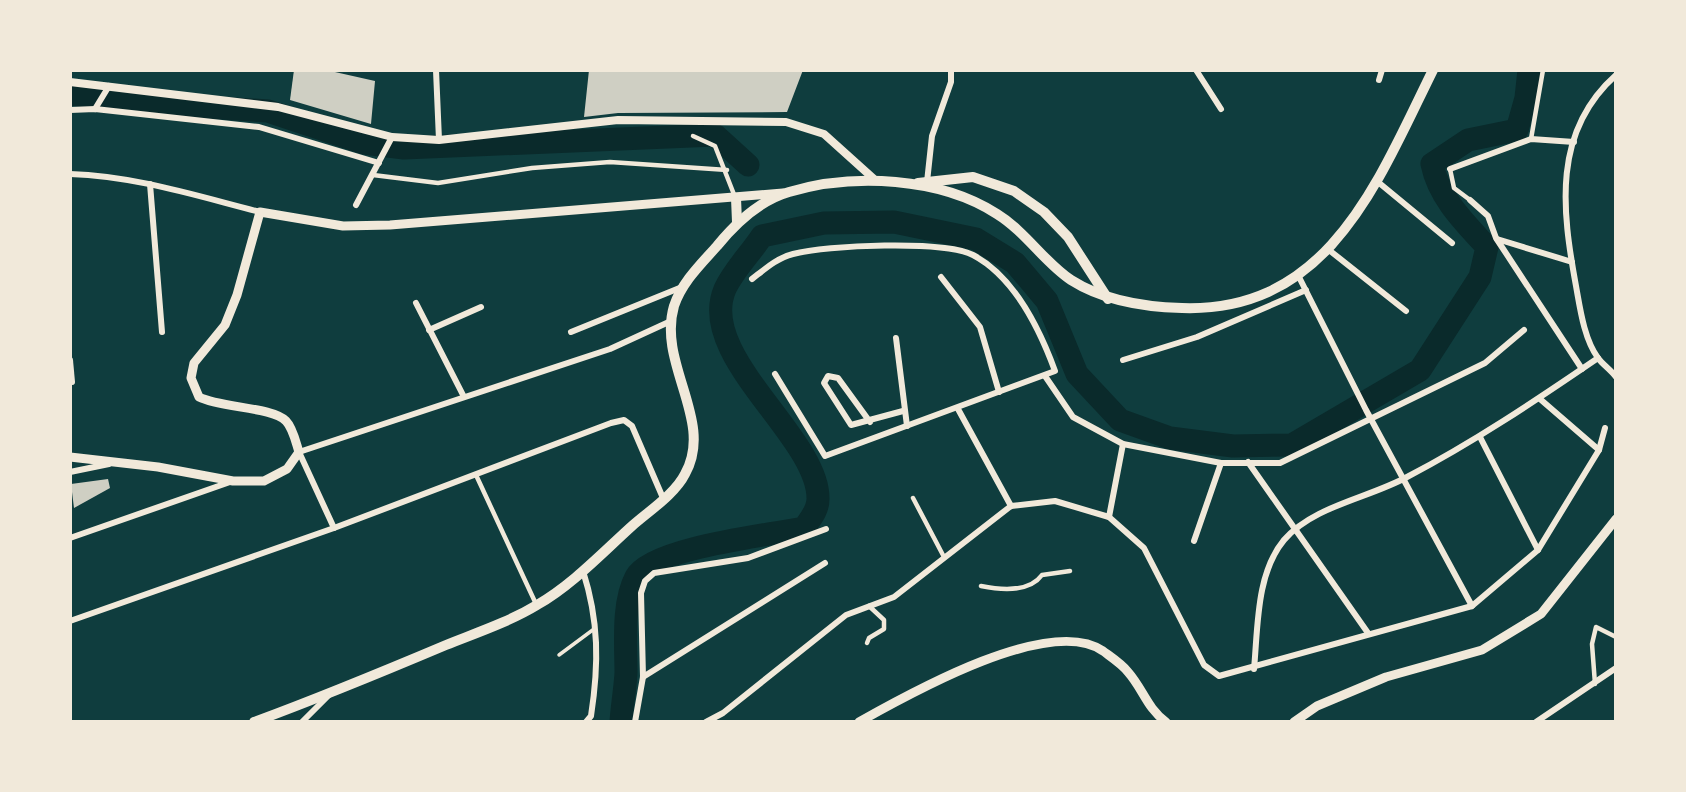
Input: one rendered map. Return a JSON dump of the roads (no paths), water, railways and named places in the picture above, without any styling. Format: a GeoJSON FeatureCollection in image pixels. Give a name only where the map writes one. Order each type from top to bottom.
{"type":"FeatureCollection","features":[{"type":"Feature","properties":{"kind":"main road"},"geometry":{"type":"LineString","coordinates":[[70,457],[158,467],[233,481],[264,481],[287,469],[299,452],[288,423],[279,416],[215,405],[199,397],[191,378],[194,363],[225,325],[237,295],[260,212],[343,226],[378,225],[736,198],[873,179],[914,184],[963,198],[995,212],[1029,238],[1068,278],[1108,299],[1167,308],[1211,309],[1259,296],[1299,277],[1329,250],[1378,182],[1433,70]]}},
{"type":"Feature","properties":{"kind":"main road"},"geometry":{"type":"LineString","coordinates":[[914,184],[973,177],[1014,191],[1044,212],[1069,237],[1108,299]]}},
{"type":"Feature","properties":{"kind":"main road"},"geometry":{"type":"LineString","coordinates":[[254,722],[330,694],[537,606],[583,570],[663,498],[685,476],[694,449],[694,423],[678,378],[671,344],[671,321],[682,287],[737,222],[786,192]]}},
{"type":"Feature","properties":{"kind":"main road"},"geometry":{"type":"LineString","coordinates":[[736,198],[737,222]]}},
{"type":"Feature","properties":{"kind":"main road"},"geometry":{"type":"LineString","coordinates":[[1294,722],[1317,706],[1386,677],[1482,650],[1541,614],[1616,519]]}},
{"type":"Feature","properties":{"kind":"main road"},"geometry":{"type":"LineString","coordinates":[[859,722],[910,694],[995,657],[1055,640],[1100,649],[1128,672],[1151,711],[1166,722]]}},
{"type":"Feature","properties":{"kind":"street"},"geometry":{"type":"LineString","coordinates":[[436,70],[439,140]]}},
{"type":"Feature","properties":{"kind":"street"},"geometry":{"type":"LineString","coordinates":[[927,182],[932,136],[951,82],[951,70]]}},
{"type":"Feature","properties":{"kind":"street"},"geometry":{"type":"LineString","coordinates":[[1196,70],[1221,109]]}},
{"type":"Feature","properties":{"kind":"street"},"geometry":{"type":"LineString","coordinates":[[1379,80],[1382,70]]}},
{"type":"Feature","properties":{"kind":"street"},"geometry":{"type":"LineString","coordinates":[[1531,139],[1543,70]]}},
{"type":"Feature","properties":{"kind":"street"},"geometry":{"type":"LineString","coordinates":[[1616,75],[1599,90],[1574,142],[1566,163],[1563,197],[1582,316],[1598,359],[1616,377]]}},
{"type":"Feature","properties":{"kind":"street"},"geometry":{"type":"LineString","coordinates":[[70,82],[278,107],[391,139],[439,140],[618,120],[786,122],[824,134],[873,179]]}},
{"type":"Feature","properties":{"kind":"street"},"geometry":{"type":"LineString","coordinates":[[94,109],[109,86]]}},
{"type":"Feature","properties":{"kind":"street"},"geometry":{"type":"LineString","coordinates":[[70,110],[94,109],[258,127],[379,163]]}},
{"type":"Feature","properties":{"kind":"street"},"geometry":{"type":"LineString","coordinates":[[693,136],[715,146],[727,170],[736,198]]}},
{"type":"Feature","properties":{"kind":"street"},"geometry":{"type":"LineString","coordinates":[[356,205],[391,139]]}},
{"type":"Feature","properties":{"kind":"street"},"geometry":{"type":"LineString","coordinates":[[1574,142],[1531,139],[1450,169],[1454,188],[1488,216],[1496,238],[1582,369]]}},
{"type":"Feature","properties":{"kind":"street"},"geometry":{"type":"LineString","coordinates":[[373,175],[438,183],[532,168],[610,162],[727,170]]}},
{"type":"Feature","properties":{"kind":"street"},"geometry":{"type":"LineString","coordinates":[[70,174],[100,175],[150,184],[260,212]]}},
{"type":"Feature","properties":{"kind":"street"},"geometry":{"type":"LineString","coordinates":[[1378,182],[1452,243]]}},
{"type":"Feature","properties":{"kind":"street"},"geometry":{"type":"LineString","coordinates":[[150,184],[162,332]]}},
{"type":"Feature","properties":{"kind":"street"},"geometry":{"type":"LineString","coordinates":[[1496,238],[1572,262]]}},
{"type":"Feature","properties":{"kind":"street"},"geometry":{"type":"LineString","coordinates":[[752,279],[773,262],[793,254],[831,249],[872,246],[948,248],[973,255],[999,275],[1018,298],[1045,342],[1055,371],[825,456],[775,374]]}},
{"type":"Feature","properties":{"kind":"street"},"geometry":{"type":"LineString","coordinates":[[1329,250],[1406,311]]}},
{"type":"Feature","properties":{"kind":"street"},"geometry":{"type":"LineString","coordinates":[[941,277],[980,327],[999,392]]}},
{"type":"Feature","properties":{"kind":"street"},"geometry":{"type":"LineString","coordinates":[[1299,277],[1368,413],[1472,606]]}},
{"type":"Feature","properties":{"kind":"street"},"geometry":{"type":"LineString","coordinates":[[571,332],[682,287]]}},
{"type":"Feature","properties":{"kind":"street"},"geometry":{"type":"LineString","coordinates":[[1123,360],[1197,337],[1306,290]]}},
{"type":"Feature","properties":{"kind":"street"},"geometry":{"type":"LineString","coordinates":[[416,303],[463,396]]}},
{"type":"Feature","properties":{"kind":"street"},"geometry":{"type":"LineString","coordinates":[[429,330],[481,307]]}},
{"type":"Feature","properties":{"kind":"street"},"geometry":{"type":"LineString","coordinates":[[334,528],[299,452],[610,349],[671,321]]}},
{"type":"Feature","properties":{"kind":"street"},"geometry":{"type":"LineString","coordinates":[[1045,376],[1073,417],[1123,444],[1220,463],[1280,463],[1368,413],[1485,363],[1524,330]]}},
{"type":"Feature","properties":{"kind":"street"},"geometry":{"type":"LineString","coordinates":[[896,338],[903,411],[907,426]]}},
{"type":"Feature","properties":{"kind":"street"},"geometry":{"type":"LineString","coordinates":[[1254,668],[1261,591],[1283,541],[1315,517],[1404,479],[1480,437],[1598,359]]}},
{"type":"Feature","properties":{"kind":"street"},"geometry":{"type":"LineString","coordinates":[[70,360],[72,382]]}},
{"type":"Feature","properties":{"kind":"street"},"geometry":{"type":"LineString","coordinates":[[870,422],[838,377],[828,376],[824,383],[851,425],[870,422],[903,411]]}},
{"type":"Feature","properties":{"kind":"street"},"geometry":{"type":"LineString","coordinates":[[1540,399],[1599,450]]}},
{"type":"Feature","properties":{"kind":"street"},"geometry":{"type":"LineString","coordinates":[[958,409],[1011,506]]}},
{"type":"Feature","properties":{"kind":"street"},"geometry":{"type":"LineString","coordinates":[[70,612],[71,620],[334,528],[625,420],[632,426],[663,498]]}},
{"type":"Feature","properties":{"kind":"street"},"geometry":{"type":"LineString","coordinates":[[706,722],[723,713],[846,615],[894,597],[1011,506],[1055,501],[1109,517],[1144,548],[1204,665],[1219,676],[1472,606],[1538,550],[1599,450],[1605,428]]}},
{"type":"Feature","properties":{"kind":"street"},"geometry":{"type":"LineString","coordinates":[[1480,437],[1538,550]]}},
{"type":"Feature","properties":{"kind":"street"},"geometry":{"type":"LineString","coordinates":[[1109,517],[1123,444]]}},
{"type":"Feature","properties":{"kind":"street"},"geometry":{"type":"LineString","coordinates":[[1248,462],[1368,633]]}},
{"type":"Feature","properties":{"kind":"street"},"geometry":{"type":"LineString","coordinates":[[70,472],[111,463]]}},
{"type":"Feature","properties":{"kind":"street"},"geometry":{"type":"LineString","coordinates":[[1194,541],[1220,463]]}},
{"type":"Feature","properties":{"kind":"street"},"geometry":{"type":"LineString","coordinates":[[476,474],[537,606]]}},
{"type":"Feature","properties":{"kind":"street"},"geometry":{"type":"LineString","coordinates":[[70,538],[233,481]]}},
{"type":"Feature","properties":{"kind":"street"},"geometry":{"type":"LineString","coordinates":[[913,498],[944,557]]}},
{"type":"Feature","properties":{"kind":"street"},"geometry":{"type":"LineString","coordinates":[[635,722],[643,677],[641,593],[645,581],[654,573],[748,558],[826,529]]}},
{"type":"Feature","properties":{"kind":"street"},"geometry":{"type":"LineString","coordinates":[[643,677],[825,563]]}},
{"type":"Feature","properties":{"kind":"street"},"geometry":{"type":"LineString","coordinates":[[583,570],[597,626],[598,666],[591,716],[586,722]]}},
{"type":"Feature","properties":{"kind":"street"},"geometry":{"type":"LineString","coordinates":[[981,586],[998,590],[1021,587],[1037,583],[1042,575],[1070,572]]}},
{"type":"Feature","properties":{"kind":"street"},"geometry":{"type":"LineString","coordinates":[[867,643],[869,638],[884,629],[884,621],[869,606]]}},
{"type":"Feature","properties":{"kind":"street"},"geometry":{"type":"LineString","coordinates":[[1595,684],[1592,644],[1596,627],[1616,637]]}},
{"type":"Feature","properties":{"kind":"street"},"geometry":{"type":"LineString","coordinates":[[1536,722],[1616,668]]}},
{"type":"Feature","properties":{"kind":"street"},"geometry":{"type":"LineString","coordinates":[[302,722],[330,694]]}},
{"type":"Feature","properties":{"kind":"lane"},"geometry":{"type":"LineString","coordinates":[[559,655],[597,626]]}},
{"type":"Feature","properties":{"kind":"waterway"},"geometry":{"type":"LineString","coordinates":[[621,722],[626,673],[627,611],[636,577],[646,567],[687,551],[804,528],[817,507],[813,475],[800,449],[742,369],[727,341],[721,315],[728,282],[762,236],[824,223],[894,222],[976,239],[1015,263],[1047,301],[1077,374],[1120,420],[1170,438],[1233,446],[1292,445],[1420,370],[1480,277],[1487,247],[1446,199],[1432,164],[1468,140],[1517,130],[1526,98],[1529,70]]}},
{"type":"Feature","properties":{"kind":"waterway"},"geometry":{"type":"LineString","coordinates":[[70,94],[123,102],[268,111],[364,143],[404,148],[715,135],[748,165]]}}]}
